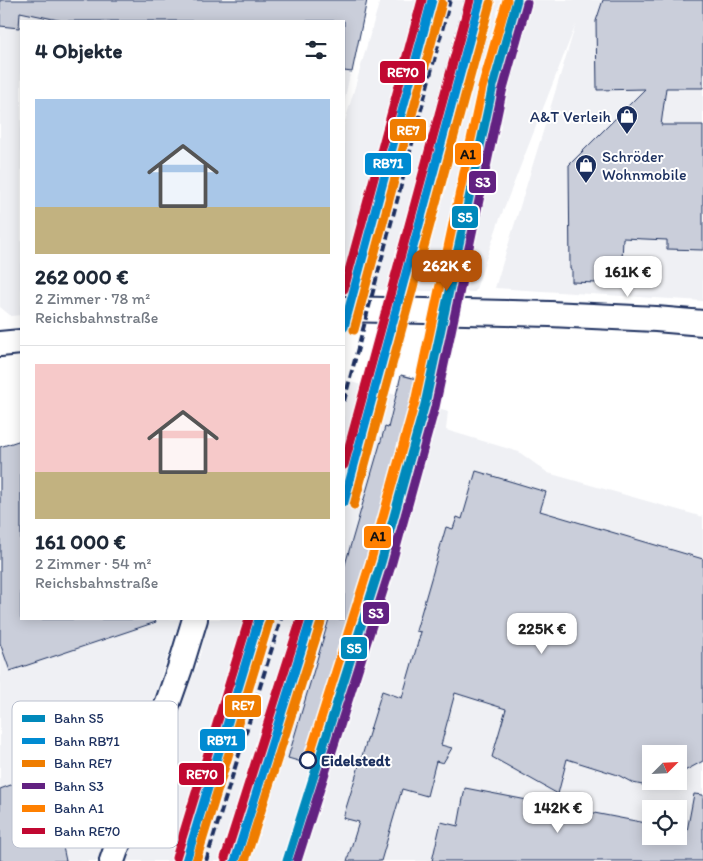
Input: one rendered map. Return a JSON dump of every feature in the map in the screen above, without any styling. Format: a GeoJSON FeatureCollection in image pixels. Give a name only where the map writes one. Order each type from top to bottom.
{"type":"FeatureCollection","features":[{"type":"Feature","properties":{"kind":"street"},"geometry":{"type":"LineString","coordinates":[[345,309],[550,314],[703,323]]}},
{"type":"Feature","properties":{"kind":"street"},"geometry":{"type":"LineString","coordinates":[[0,344],[20,342]]}},
{"type":"Feature","properties":{"kind":"street"},"geometry":{"type":"LineString","coordinates":[[169,701],[195,620]]}},
{"type":"Feature","properties":{"kind":"street"},"geometry":{"type":"LineString","coordinates":[[112,861],[117,848]]}},
{"type":"Feature","properties":{"kind":"shaded area"},"geometry":{"type":"Polygon","coordinates":[[[0,0],[366,0],[345,97],[345,20],[20,20],[20,315],[11,316],[0,307],[0,0]]]}},
{"type":"Feature","properties":{"kind":"shaded area"},"geometry":{"type":"Polygon","coordinates":[[[380,0],[703,0],[703,301],[495,288],[576,24],[499,221],[475,292],[345,289],[345,122],[380,0]]]}},
{"type":"Feature","properties":{"kind":"shaded area"},"geometry":{"type":"Polygon","coordinates":[[[401,375],[420,380],[414,400],[448,411],[446,430],[519,452],[548,473],[703,517],[703,861],[127,861],[131,848],[178,848],[178,716],[197,665],[210,620],[345,620],[345,380],[396,395],[401,375]]]}},
{"type":"Feature","properties":{"kind":"shaded area"},"geometry":{"type":"Polygon","coordinates":[[[20,581],[20,620],[180,620],[153,701],[12,701],[12,848],[103,848],[99,861],[0,861],[0,588],[20,581]]]}},
{"type":"Feature","properties":{"kind":"building"},"geometry":{"type":"Polygon","coordinates":[[[0,0],[367,0],[352,72],[345,71],[345,20],[58,20],[20,12],[19,28],[0,26],[0,0]]]}},
{"type":"Feature","properties":{"kind":"building"},"geometry":{"type":"Polygon","coordinates":[[[603,0],[703,0],[703,88],[666,88],[661,125],[703,125],[703,250],[667,249],[667,240],[623,238],[621,284],[572,282],[572,269],[570,269],[569,165],[645,89],[597,90],[596,21],[603,0]]]}},
{"type":"Feature","properties":{"kind":"building"},"geometry":{"type":"Polygon","coordinates":[[[401,375],[420,380],[407,432],[411,433],[375,562],[312,765],[288,758],[329,620],[345,620],[345,565],[385,427],[388,428],[401,375]]]}},
{"type":"Feature","properties":{"kind":"building"},"geometry":{"type":"Polygon","coordinates":[[[20,440],[20,620],[155,620],[156,622],[10,671],[0,643],[0,447],[20,440]]]}},
{"type":"Feature","properties":{"kind":"building"},"geometry":{"type":"Polygon","coordinates":[[[476,471],[546,492],[540,511],[703,559],[703,761],[688,769],[688,745],[642,745],[642,785],[633,783],[618,775],[567,759],[558,794],[492,757],[506,709],[455,693],[441,745],[452,748],[443,763],[436,761],[427,796],[402,789],[381,861],[347,861],[359,822],[343,818],[382,691],[402,698],[421,632],[416,631],[446,527],[453,529],[457,517],[462,519],[476,471]]]}},
{"type":"Feature","properties":{"kind":"building"},"geometry":{"type":"Polygon","coordinates":[[[12,785],[12,848],[63,848],[66,861],[0,861],[0,789],[12,785]]]}},
{"type":"Feature","properties":{"kind":"building"},"geometry":{"type":"Polygon","coordinates":[[[465,788],[642,822],[642,845],[687,845],[687,831],[694,794],[703,795],[703,861],[432,861],[441,822],[458,826],[465,788]]]}},
{"type":"Feature","properties":{"kind":"railway"},"geometry":{"type":"LineString","coordinates":[[345,397],[450,0]]}},
{"type":"Feature","properties":{"kind":"railway"},"geometry":{"type":"LineString","coordinates":[[345,451],[466,0]]}},
{"type":"Feature","properties":{"kind":"railway"},"geometry":{"type":"LineString","coordinates":[[206,861],[281,620]]}},
{"type":"Feature","properties":{"kind":"railway"},"geometry":{"type":"LineString","coordinates":[[222,861],[297,620]]}},
{"type":"Feature","properties":{"kind":"rail line","name":"RE70"},"geometry":{"type":"LineString","coordinates":[[345,285],[422,0]]}},
{"type":"Feature","properties":{"kind":"rail line","name":"RB71"},"geometry":{"type":"LineString","coordinates":[[345,323],[432,0]]}},
{"type":"Feature","properties":{"kind":"rail line","name":"RE70"},"geometry":{"type":"LineString","coordinates":[[345,461],[470,0]]}},
{"type":"Feature","properties":{"kind":"rail line","name":"RB71"},"geometry":{"type":"LineString","coordinates":[[345,498],[480,0]]}},
{"type":"Feature","properties":{"kind":"rail line","name":"A1"},"geometry":{"type":"LineString","coordinates":[[308,760],[371,560],[415,402],[482,88],[507,0]]}},
{"type":"Feature","properties":{"kind":"rail line","name":"S5"},"geometry":{"type":"LineString","coordinates":[[287,861],[381,563],[425,404],[492,90],[517,0]]}},
{"type":"Feature","properties":{"kind":"rail line","name":"RE7"},"geometry":{"type":"LineString","coordinates":[[354,330],[442,3]]}},
{"type":"Feature","properties":{"kind":"rail line","name":"RE7"},"geometry":{"type":"LineString","coordinates":[[354,505],[490,3]]}},
{"type":"Feature","properties":{"kind":"rail line","name":"S3"},"geometry":{"type":"LineString","coordinates":[[297,861],[391,566],[435,407],[502,92],[527,3]]}},
{"type":"Feature","properties":{"kind":"rail line","name":"RE70"},"geometry":{"type":"LineString","coordinates":[[176,858],[249,620]]}},
{"type":"Feature","properties":{"kind":"rail line","name":"RB71"},"geometry":{"type":"LineString","coordinates":[[186,861],[259,620]]}},
{"type":"Feature","properties":{"kind":"rail line","name":"RE70"},"geometry":{"type":"LineString","coordinates":[[225,858],[301,620]]}},
{"type":"Feature","properties":{"kind":"rail line","name":"RB71"},"geometry":{"type":"LineString","coordinates":[[235,861],[311,620]]}},
{"type":"Feature","properties":{"kind":"rail line","name":"RE7"},"geometry":{"type":"LineString","coordinates":[[196,861],[269,622]]}},
{"type":"Feature","properties":{"kind":"rail line","name":"RE7"},"geometry":{"type":"LineString","coordinates":[[245,861],[321,622]]}},
{"type":"Feature","properties":{"kind":"place","name":"A&T Verleih"},"geometry":{"type":"Point","coordinates":[627,135]}},
{"type":"Feature","properties":{"kind":"place","name":"Schröder Wohnmobile"},"geometry":{"type":"Point","coordinates":[586,184]}},
{"type":"Feature","properties":{"kind":"place","name":"Eidelstedt"},"geometry":{"type":"Point","coordinates":[308,760]}}]}
